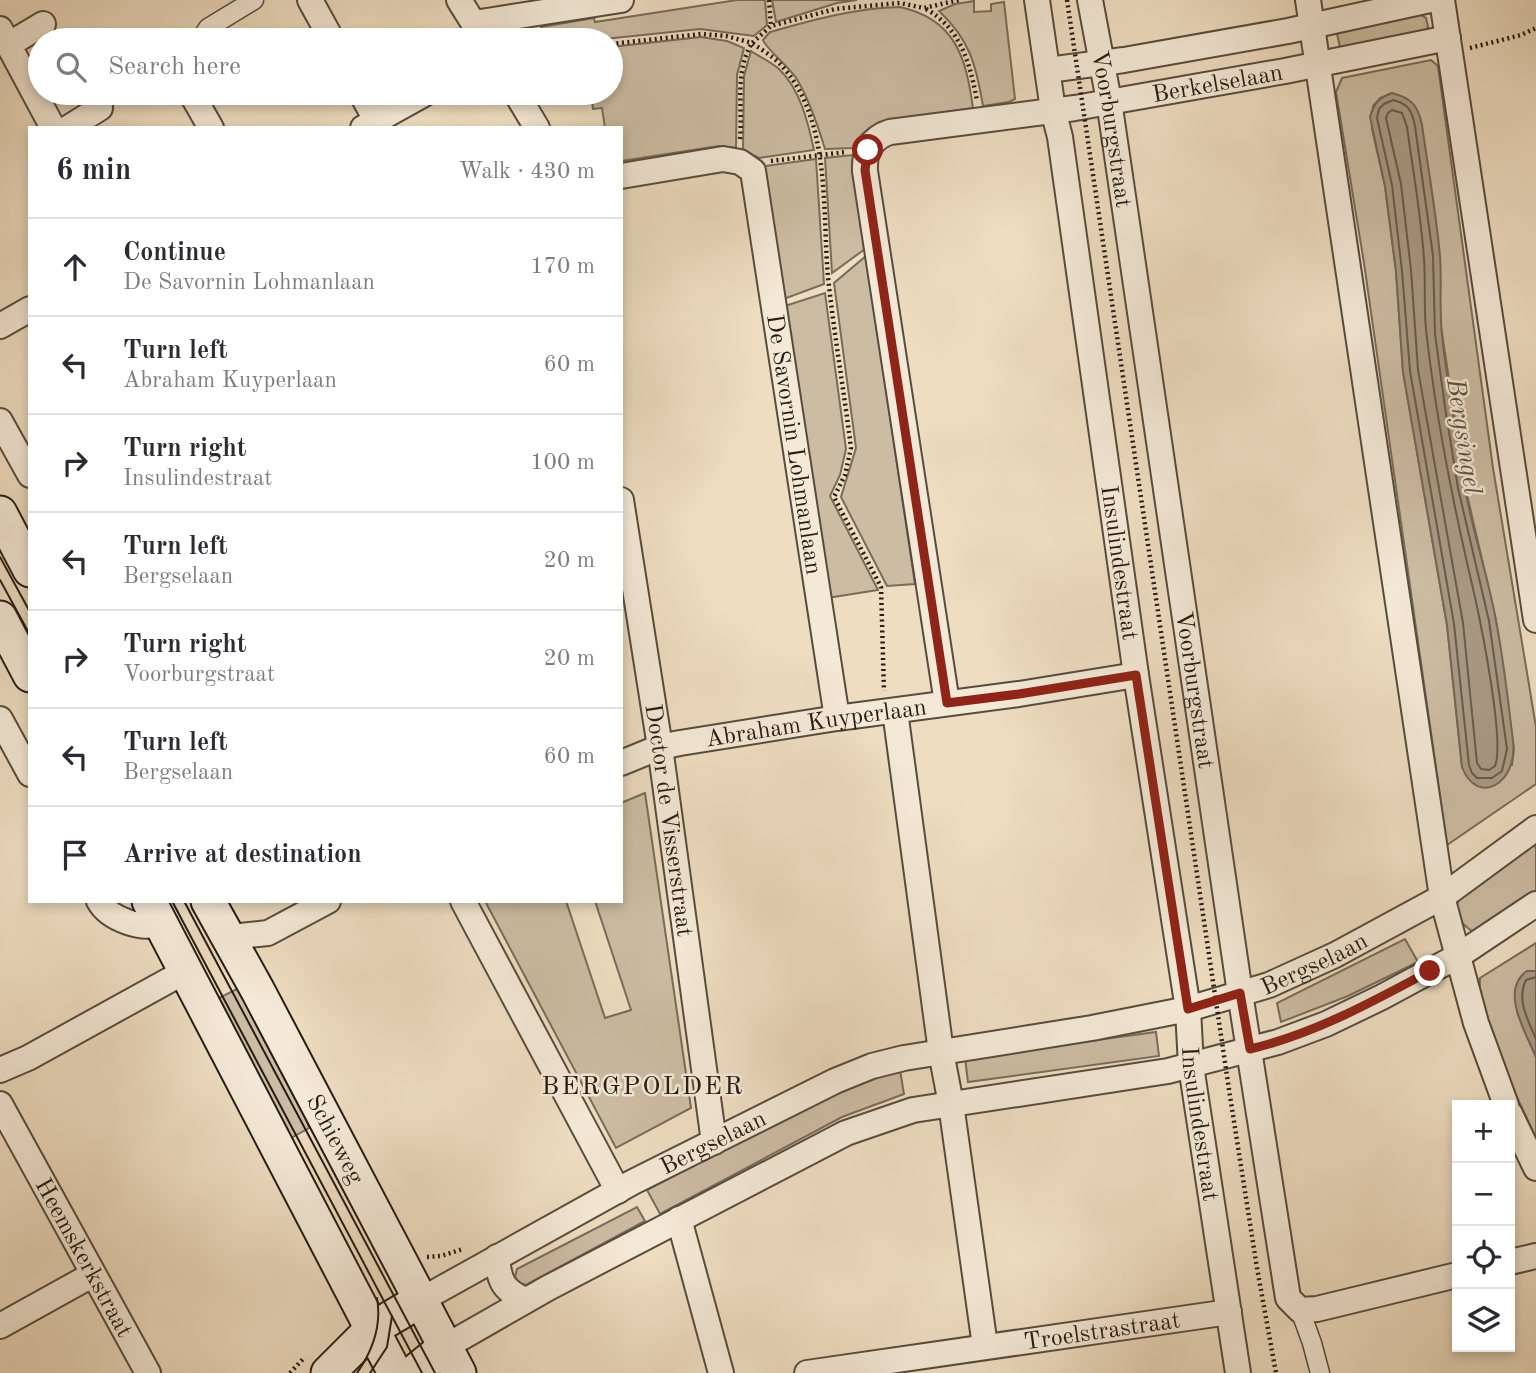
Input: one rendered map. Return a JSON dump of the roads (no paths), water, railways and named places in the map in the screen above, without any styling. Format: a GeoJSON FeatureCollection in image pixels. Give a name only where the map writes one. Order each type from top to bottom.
{"type":"FeatureCollection","features":[{"type":"Feature","properties":{"kind":"main road"},"geometry":{"type":"LineString","coordinates":[[0,513],[28,566]]}},
{"type":"Feature","properties":{"kind":"main road"},"geometry":{"type":"LineString","coordinates":[[0,618],[28,671]]}},
{"type":"Feature","properties":{"kind":"main road","name":"Schieweg"},"geometry":{"type":"LineString","coordinates":[[212,903],[243,937],[452,1360]]}},
{"type":"Feature","properties":{"kind":"main road"},"geometry":{"type":"LineString","coordinates":[[155,912],[173,978],[395,1373]]}},
{"type":"Feature","properties":{"kind":"main road","name":"Bergselaan"},"geometry":{"type":"LineString","coordinates":[[328,1373],[372,1329],[421,1300]]}},
{"type":"Feature","properties":{"kind":"main road"},"geometry":{"type":"LineString","coordinates":[[413,1373],[452,1360]]}},
{"type":"Feature","properties":{"kind":"street"},"geometry":{"type":"LineString","coordinates":[[208,28],[254,0]]}},
{"type":"Feature","properties":{"kind":"street"},"geometry":{"type":"LineString","coordinates":[[310,0],[325,28]]}},
{"type":"Feature","properties":{"kind":"street"},"geometry":{"type":"LineString","coordinates":[[459,0],[476,28]]}},
{"type":"Feature","properties":{"kind":"street"},"geometry":{"type":"LineString","coordinates":[[497,28],[621,0]]}},
{"type":"Feature","properties":{"kind":"street","name":"Insulindestraat"},"geometry":{"type":"LineString","coordinates":[[1037,0],[1053,110],[1060,137],[1136,675],[1188,1009],[1191,1066],[1238,1373]]}},
{"type":"Feature","properties":{"kind":"street","name":"Voorburgstraat"},"geometry":{"type":"LineString","coordinates":[[1090,0],[1109,101],[1286,1287],[1288,1298],[1300,1310],[1320,1373]]}},
{"type":"Feature","properties":{"kind":"street"},"geometry":{"type":"LineString","coordinates":[[1308,0],[1442,897],[1476,1023],[1504,1100]]}},
{"type":"Feature","properties":{"kind":"street","name":"Berkelselaan"},"geometry":{"type":"LineString","coordinates":[[1048,70],[1103,63],[1312,26],[1430,0]]}},
{"type":"Feature","properties":{"kind":"street"},"geometry":{"type":"LineString","coordinates":[[1442,0],[1536,620]]}},
{"type":"Feature","properties":{"kind":"street"},"geometry":{"type":"LineString","coordinates":[[32,28],[44,24]]}},
{"type":"Feature","properties":{"kind":"street"},"geometry":{"type":"LineString","coordinates":[[28,29],[4,37],[28,74]]}},
{"type":"Feature","properties":{"kind":"street","name":"Berkelselaan"},"geometry":{"type":"LineString","coordinates":[[947,703],[865,170],[868,150],[876,139],[890,132],[1053,110],[1317,64],[1450,47]]}},
{"type":"Feature","properties":{"kind":"street"},"geometry":{"type":"LineString","coordinates":[[45,105],[52,126]]}},
{"type":"Feature","properties":{"kind":"street"},"geometry":{"type":"LineString","coordinates":[[198,105],[210,126]]}},
{"type":"Feature","properties":{"kind":"street"},"geometry":{"type":"LineString","coordinates":[[364,105],[370,124],[404,105]]}},
{"type":"Feature","properties":{"kind":"street"},"geometry":{"type":"LineString","coordinates":[[523,105],[536,126]]}},
{"type":"Feature","properties":{"kind":"street"},"geometry":{"type":"LineString","coordinates":[[71,126],[100,108]]}},
{"type":"Feature","properties":{"kind":"street","name":"De Savornin Lohmanlaan"},"geometry":{"type":"LineString","coordinates":[[623,176],[723,159],[745,167],[837,718]]}},
{"type":"Feature","properties":{"kind":"street"},"geometry":{"type":"LineString","coordinates":[[0,326],[28,310]]}},
{"type":"Feature","properties":{"kind":"street"},"geometry":{"type":"LineString","coordinates":[[0,421],[28,471]]}},
{"type":"Feature","properties":{"kind":"street","name":"Doctor de Visserstraat"},"geometry":{"type":"LineString","coordinates":[[623,513],[660,747],[714,1142]]}},
{"type":"Feature","properties":{"kind":"street","name":"Abraham Kuyperlaan"},"geometry":{"type":"LineString","coordinates":[[623,762],[660,747],[837,718],[890,701],[947,703],[1136,675]]}},
{"type":"Feature","properties":{"kind":"street"},"geometry":{"type":"LineString","coordinates":[[890,701],[985,1346]]}},
{"type":"Feature","properties":{"kind":"street"},"geometry":{"type":"LineString","coordinates":[[0,719],[28,770]]}},
{"type":"Feature","properties":{"kind":"street","name":"Bergselaan"},"geometry":{"type":"LineString","coordinates":[[421,1300],[618,1191],[835,1081],[872,1066],[904,1058],[1092,1028],[1188,1009],[1269,985],[1335,955],[1442,897],[1536,828]]}},
{"type":"Feature","properties":{"kind":"street"},"geometry":{"type":"LineString","coordinates":[[101,903],[109,913],[152,927],[155,912]]}},
{"type":"Feature","properties":{"kind":"street"},"geometry":{"type":"LineString","coordinates":[[243,937],[268,933],[324,903]]}},
{"type":"Feature","properties":{"kind":"street"},"geometry":{"type":"LineString","coordinates":[[464,903],[618,1191]]}},
{"type":"Feature","properties":{"kind":"street"},"geometry":{"type":"LineString","coordinates":[[452,1360],[525,1300],[846,1133],[913,1110],[1191,1066],[1278,1042],[1326,1024],[1458,956],[1536,904]]}},
{"type":"Feature","properties":{"kind":"street"},"geometry":{"type":"LineString","coordinates":[[0,1070],[173,978]]}},
{"type":"Feature","properties":{"kind":"street","name":"Heemskerkstraat"},"geometry":{"type":"LineString","coordinates":[[0,1104],[148,1373]]}},
{"type":"Feature","properties":{"kind":"street"},"geometry":{"type":"LineString","coordinates":[[1515,1124],[1536,1168]]}},
{"type":"Feature","properties":{"kind":"street"},"geometry":{"type":"LineString","coordinates":[[679,1219],[721,1373]]}},
{"type":"Feature","properties":{"kind":"street"},"geometry":{"type":"LineString","coordinates":[[1515,1261],[1536,1255]]}},
{"type":"Feature","properties":{"kind":"street"},"geometry":{"type":"LineString","coordinates":[[497,1257],[498,1274],[509,1293],[525,1300]]}},
{"type":"Feature","properties":{"kind":"street"},"geometry":{"type":"LineString","coordinates":[[0,1326],[92,1275]]}},
{"type":"Feature","properties":{"kind":"street"},"geometry":{"type":"LineString","coordinates":[[1300,1310],[1317,1309],[1452,1276]]}},
{"type":"Feature","properties":{"kind":"street","name":"Troelstrastraat"},"geometry":{"type":"LineString","coordinates":[[807,1373],[1229,1312]]}},
{"type":"Feature","properties":{"kind":"water"},"geometry":{"type":"Polygon","coordinates":[[[1392,93],[1413,103],[1422,125],[1441,266],[1441,325],[1449,390],[1467,500],[1493,603],[1506,681],[1513,756],[1503,779],[1486,788],[1477,786],[1469,779],[1462,767],[1447,625],[1403,372],[1396,271],[1385,186],[1370,117],[1378,102],[1392,93]]]}},
{"type":"Feature","properties":{"kind":"water"},"geometry":{"type":"Polygon","coordinates":[[[1527,971],[1536,971],[1536,1057],[1521,1024],[1515,1000],[1519,979],[1527,971]]]}},
{"type":"Feature","properties":{"kind":"tram line"},"geometry":{"type":"LineString","coordinates":[[0,557],[28,608]]}},
{"type":"Feature","properties":{"kind":"tram line"},"geometry":{"type":"LineString","coordinates":[[0,580],[28,631]]}},
{"type":"Feature","properties":{"kind":"tram line"},"geometry":{"type":"LineString","coordinates":[[173,903],[422,1373]]}},
{"type":"Feature","properties":{"kind":"tram line"},"geometry":{"type":"LineString","coordinates":[[185,903],[435,1373]]}},
{"type":"Feature","properties":{"kind":"tram line"},"geometry":{"type":"LineString","coordinates":[[357,1373],[368,1356],[375,1337],[377,1298]]}},
{"type":"Feature","properties":{"kind":"tram line"},"geometry":{"type":"LineString","coordinates":[[370,1373],[387,1347],[392,1316]]}},
{"type":"Feature","properties":{"kind":"district","name":"BERGPOLDER"},"geometry":{"type":"Point","coordinates":[643,1085]}},
{"type":"Feature","properties":{"kind":"water label","name":"Bergsingel"},"geometry":{"type":"Point","coordinates":[1465,436]}}]}
